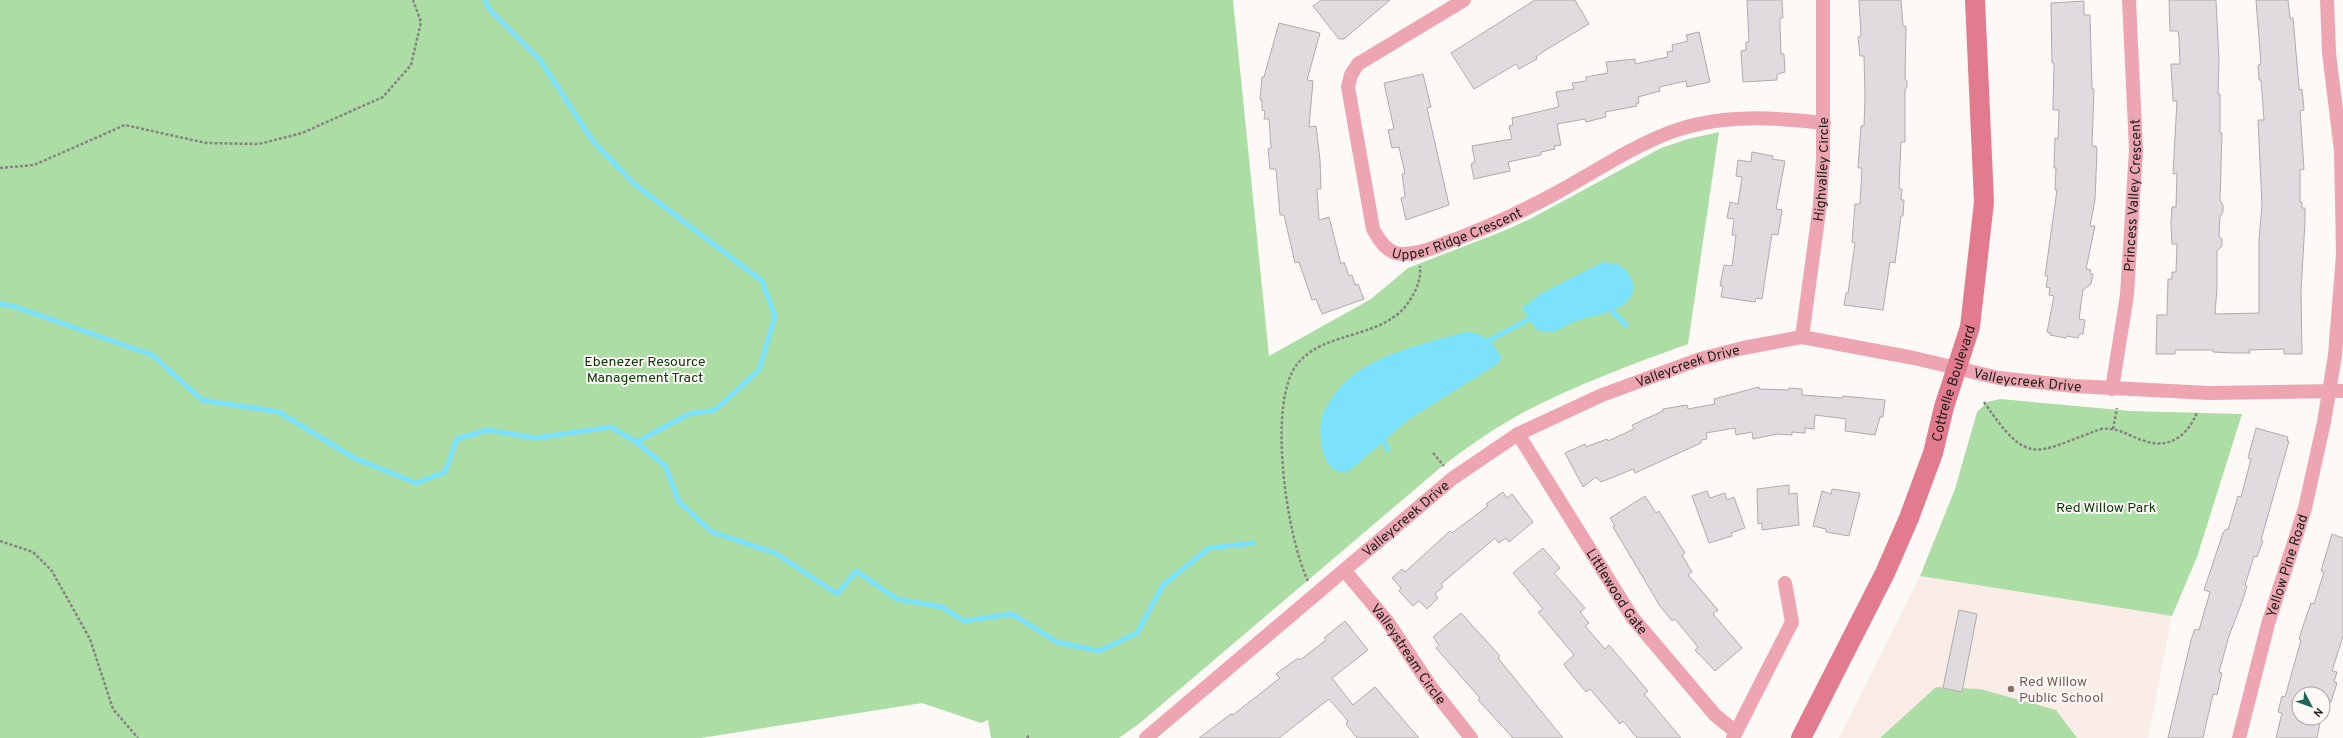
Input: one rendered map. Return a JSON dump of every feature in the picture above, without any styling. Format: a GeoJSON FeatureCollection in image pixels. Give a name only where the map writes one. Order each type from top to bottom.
{"type":"FeatureCollection","features":[{"type":"Feature","properties":{"kind":"main road","name":"Cottrelle Boulevard"},"geometry":{"type":"LineString","coordinates":[[1801,738],[1897,546],[1933,453],[1944,407],[1970,327],[1974,307],[1984,202],[1975,0]]}},
{"type":"Feature","properties":{"kind":"street","name":"Upper Ridge Crescent"},"geometry":{"type":"LineString","coordinates":[[1464,0],[1358,64],[1351,75],[1348,87],[1373,229],[1379,241],[1389,250],[1400,254],[1416,253],[1435,247],[1502,221],[1559,192],[1628,152],[1672,132],[1714,121],[1730,120],[1797,120],[1824,123]]}},
{"type":"Feature","properties":{"kind":"street","name":"Highvalley Circle"},"geometry":{"type":"LineString","coordinates":[[1802,338],[1820,204],[1824,123],[1823,0]]}},
{"type":"Feature","properties":{"kind":"street","name":"Princess Valley Crescent"},"geometry":{"type":"LineString","coordinates":[[2112,389],[2127,295],[2136,150],[2129,0]]}},
{"type":"Feature","properties":{"kind":"street"},"geometry":{"type":"LineString","coordinates":[[2327,0],[2328,53],[2341,151],[2343,254],[2335,355],[2336,392]]}},
{"type":"Feature","properties":{"kind":"street","name":"Valleycreek Drive"},"geometry":{"type":"LineString","coordinates":[[1146,738],[1454,478],[1518,434],[1583,403],[1700,359],[1742,348],[1802,338],[1914,358],[2000,378],[2112,389],[2209,393],[2336,392]]}},
{"type":"Feature","properties":{"kind":"street","name":"Yellow Pine Road"},"geometry":{"type":"LineString","coordinates":[[2239,738],[2260,653],[2305,508],[2336,392]]}},
{"type":"Feature","properties":{"kind":"street","name":"Littlewood Gate"},"geometry":{"type":"LineString","coordinates":[[1518,434],[1632,616],[1714,715],[1735,735]]}},
{"type":"Feature","properties":{"kind":"street","name":"Valleystream Circle"},"geometry":{"type":"LineString","coordinates":[[1344,570],[1394,630],[1430,687],[1471,738]]}},
{"type":"Feature","properties":{"kind":"street"},"geometry":{"type":"LineString","coordinates":[[1735,735],[1792,622],[1785,583]]}},
{"type":"Feature","properties":{"kind":"path"},"geometry":{"type":"LineString","coordinates":[[0,168],[34,165],[125,125],[206,143],[259,144],[302,132],[384,97],[411,65],[421,22],[414,0]]}},
{"type":"Feature","properties":{"kind":"path"},"geometry":{"type":"LineString","coordinates":[[1308,581],[1300,564],[1293,539],[1285,495],[1283,428],[1284,394],[1289,377],[1298,363],[1312,351],[1383,325],[1396,317],[1416,291],[1421,276],[1420,266]]}},
{"type":"Feature","properties":{"kind":"path"},"geometry":{"type":"LineString","coordinates":[[1984,402],[2016,442],[2026,448],[2037,451],[2048,450],[2101,429],[2114,429],[2147,442],[2162,443],[2175,441],[2192,425],[2197,412]]}},
{"type":"Feature","properties":{"kind":"path"},"geometry":{"type":"LineString","coordinates":[[2114,429],[2117,408]]}},
{"type":"Feature","properties":{"kind":"path"},"geometry":{"type":"LineString","coordinates":[[1433,453],[1444,467]]}},
{"type":"Feature","properties":{"kind":"path"},"geometry":{"type":"LineString","coordinates":[[0,541],[33,552],[52,571],[90,639],[113,709],[138,738]]}},
{"type":"Feature","properties":{"kind":"path"},"geometry":{"type":"LineString","coordinates":[[1027,738],[1030,734]]}},
{"type":"Feature","properties":{"kind":"shaded area","name":"Red Willow Public School"},"geometry":{"type":"Polygon","coordinates":[[[1920,576],[2172,616],[2148,738],[1839,738],[1920,576]]]}},
{"type":"Feature","properties":{"kind":"green space","name":"Ebenezer Resource Management Tract"},"geometry":{"type":"Polygon","coordinates":[[[0,0],[1233,0],[1269,356],[1371,299],[1408,268],[1501,232],[1530,219],[1661,148],[1688,139],[1719,132],[1688,344],[1606,375],[1546,401],[1515,417],[1471,445],[1440,468],[1140,723],[1119,738],[991,738],[988,720],[981,723],[922,703],[701,738],[0,738],[0,0]]]}},
{"type":"Feature","properties":{"kind":"green space","name":"Red Willow Park"},"geometry":{"type":"Polygon","coordinates":[[[2000,399],[2131,411],[2242,414],[2197,557],[2172,616],[1920,576],[1955,489],[1977,412],[1987,402],[2000,399]]]}},
{"type":"Feature","properties":{"kind":"green space"},"geometry":{"type":"Polygon","coordinates":[[[1936,687],[1980,689],[2056,710],[2077,738],[1880,738],[1936,687]]]}},
{"type":"Feature","properties":{"kind":"water"},"geometry":{"type":"Polygon","coordinates":[[[1603,262],[1618,264],[1627,272],[1631,278],[1633,288],[1631,297],[1617,308],[1573,322],[1560,330],[1544,332],[1537,330],[1522,308],[1540,294],[1603,262]]]}},
{"type":"Feature","properties":{"kind":"water"},"geometry":{"type":"Polygon","coordinates":[[[1466,332],[1478,334],[1487,339],[1495,347],[1501,357],[1499,363],[1409,419],[1349,471],[1340,472],[1333,469],[1328,463],[1324,454],[1320,434],[1322,417],[1325,409],[1341,386],[1353,375],[1383,358],[1417,345],[1466,332]]]}},
{"type":"Feature","properties":{"kind":"building"},"geometry":{"type":"Polygon","coordinates":[[[1321,0],[1390,0],[1344,39],[1339,39],[1313,6],[1321,0]]]}},
{"type":"Feature","properties":{"kind":"building"},"geometry":{"type":"Polygon","coordinates":[[[1535,0],[1575,0],[1589,24],[1544,51],[1536,57],[1537,59],[1519,69],[1516,64],[1474,89],[1451,53],[1535,0]]]}},
{"type":"Feature","properties":{"kind":"building"},"geometry":{"type":"Polygon","coordinates":[[[1747,0],[1782,0],[1783,18],[1780,18],[1781,54],[1784,54],[1785,72],[1777,74],[1777,80],[1743,82],[1741,51],[1746,50],[1746,42],[1749,42],[1747,0]]]}},
{"type":"Feature","properties":{"kind":"building"},"geometry":{"type":"Polygon","coordinates":[[[1859,0],[1901,0],[1903,26],[1906,26],[1905,79],[1907,81],[1907,87],[1905,90],[1905,142],[1901,142],[1899,189],[1902,189],[1901,200],[1904,200],[1903,216],[1901,216],[1895,263],[1890,262],[1883,310],[1844,305],[1846,293],[1848,293],[1855,243],[1852,242],[1855,204],[1860,204],[1862,168],[1858,168],[1861,126],[1864,126],[1865,97],[1864,56],[1860,56],[1858,37],[1861,36],[1859,0]]]}},
{"type":"Feature","properties":{"kind":"building"},"geometry":{"type":"Polygon","coordinates":[[[2169,0],[2216,0],[2219,61],[2218,94],[2220,94],[2220,133],[2222,133],[2220,200],[2223,205],[2223,212],[2220,217],[2219,237],[2222,239],[2222,246],[2217,251],[2215,314],[2259,313],[2259,240],[2262,205],[2258,120],[2264,120],[2261,80],[2259,80],[2258,65],[2261,64],[2256,0],[2288,0],[2290,18],[2293,18],[2299,90],[2302,89],[2304,110],[2300,111],[2304,169],[2300,170],[2300,202],[2302,202],[2302,208],[2305,208],[2301,291],[2302,354],[2284,354],[2284,349],[2249,350],[2250,353],[2213,352],[2213,350],[2175,350],[2175,354],[2156,354],[2157,315],[2167,315],[2168,279],[2172,279],[2172,272],[2176,272],[2177,244],[2172,244],[2171,223],[2172,207],[2176,207],[2177,173],[2173,174],[2177,101],[2173,101],[2171,64],[2180,64],[2178,31],[2170,31],[2169,0]]]}},
{"type":"Feature","properties":{"kind":"building"},"geometry":{"type":"Polygon","coordinates":[[[2084,1],[2084,15],[2090,15],[2092,89],[2094,89],[2092,146],[2096,146],[2097,150],[2095,200],[2090,226],[2095,226],[2086,269],[2091,270],[2090,273],[2093,274],[2091,284],[2083,290],[2079,319],[2085,320],[2083,334],[2079,334],[2078,338],[2067,336],[2066,338],[2050,335],[2051,333],[2047,332],[2054,296],[2049,295],[2050,288],[2046,287],[2048,276],[2045,276],[2057,190],[2055,190],[2056,168],[2054,168],[2055,138],[2058,139],[2059,110],[2053,110],[2054,63],[2052,63],[2051,3],[2084,1]]]}},
{"type":"Feature","properties":{"kind":"building"},"geometry":{"type":"Polygon","coordinates":[[[1279,23],[1320,33],[1307,80],[1313,81],[1309,127],[1316,126],[1320,160],[1321,189],[1317,189],[1319,220],[1329,217],[1341,264],[1344,262],[1349,276],[1352,275],[1355,285],[1358,284],[1364,299],[1322,314],[1316,299],[1312,300],[1299,262],[1295,263],[1284,215],[1280,215],[1276,169],[1270,169],[1268,149],[1271,148],[1269,119],[1264,119],[1265,111],[1262,110],[1262,100],[1260,100],[1262,77],[1264,77],[1279,23]]]}},
{"type":"Feature","properties":{"kind":"building"},"geometry":{"type":"Polygon","coordinates":[[[1699,32],[1710,82],[1687,87],[1686,81],[1659,87],[1660,91],[1638,97],[1639,103],[1636,103],[1637,106],[1605,112],[1606,117],[1586,122],[1585,119],[1557,124],[1561,145],[1554,146],[1555,149],[1541,152],[1541,155],[1508,162],[1510,171],[1474,179],[1471,164],[1475,162],[1472,146],[1512,139],[1509,126],[1513,125],[1512,118],[1559,107],[1556,92],[1574,89],[1572,83],[1586,81],[1586,77],[1608,73],[1606,62],[1635,59],[1635,64],[1668,57],[1667,52],[1673,51],[1672,45],[1688,41],[1686,35],[1699,32]]]}},
{"type":"Feature","properties":{"kind":"building"},"geometry":{"type":"Polygon","coordinates":[[[1423,74],[1431,107],[1427,108],[1449,205],[1406,220],[1401,198],[1405,197],[1402,174],[1405,174],[1399,147],[1392,148],[1388,130],[1394,129],[1384,83],[1423,74]]]}},
{"type":"Feature","properties":{"kind":"building"},"geometry":{"type":"Polygon","coordinates":[[[1752,152],[1773,156],[1772,159],[1785,161],[1776,209],[1782,210],[1778,235],[1772,234],[1762,299],[1756,298],[1755,302],[1721,297],[1723,286],[1720,286],[1724,265],[1732,266],[1736,235],[1732,235],[1734,219],[1727,218],[1730,202],[1738,204],[1742,177],[1736,176],[1738,160],[1751,162],[1752,152]]]}},
{"type":"Feature","properties":{"kind":"building"},"geometry":{"type":"Polygon","coordinates":[[[1759,387],[1759,389],[1802,389],[1802,395],[1842,398],[1843,396],[1885,400],[1883,417],[1880,417],[1875,435],[1845,431],[1846,419],[1815,415],[1814,429],[1805,428],[1805,433],[1792,432],[1792,435],[1777,434],[1753,439],[1752,432],[1736,435],[1735,428],[1706,433],[1707,439],[1701,440],[1701,443],[1635,473],[1633,469],[1601,482],[1596,477],[1583,487],[1565,453],[1585,444],[1586,447],[1607,439],[1608,441],[1634,429],[1632,425],[1663,411],[1663,409],[1687,405],[1688,409],[1715,404],[1714,399],[1759,387]]]}},
{"type":"Feature","properties":{"kind":"building"},"geometry":{"type":"Polygon","coordinates":[[[2256,428],[2288,437],[2287,441],[2289,441],[2261,540],[2263,541],[2257,557],[2254,556],[2245,585],[2247,586],[2242,602],[2229,636],[2219,672],[2222,673],[2217,695],[2213,694],[2203,738],[2168,738],[2191,640],[2195,629],[2199,630],[2210,592],[2204,590],[2223,533],[2226,529],[2228,530],[2238,496],[2241,497],[2251,459],[2248,458],[2256,428]]]}},
{"type":"Feature","properties":{"kind":"building"},"geometry":{"type":"Polygon","coordinates":[[[1789,485],[1789,494],[1797,493],[1799,525],[1762,530],[1762,523],[1758,524],[1757,489],[1789,485]]]}},
{"type":"Feature","properties":{"kind":"building"},"geometry":{"type":"Polygon","coordinates":[[[1832,489],[1860,493],[1849,536],[1826,532],[1826,529],[1813,526],[1822,491],[1831,494],[1832,489]]]}},
{"type":"Feature","properties":{"kind":"building"},"geometry":{"type":"Polygon","coordinates":[[[1707,491],[1710,498],[1725,493],[1727,500],[1734,497],[1745,528],[1731,533],[1732,536],[1709,543],[1692,496],[1707,491]]]}},
{"type":"Feature","properties":{"kind":"building"},"geometry":{"type":"Polygon","coordinates":[[[1503,492],[1507,498],[1512,494],[1533,522],[1509,542],[1506,538],[1499,543],[1495,538],[1441,584],[1443,587],[1435,594],[1438,598],[1427,609],[1419,601],[1413,606],[1399,591],[1401,588],[1392,578],[1402,569],[1405,572],[1450,531],[1452,533],[1488,506],[1486,504],[1503,492]]]}},
{"type":"Feature","properties":{"kind":"building"},"geometry":{"type":"Polygon","coordinates":[[[1645,496],[1656,513],[1659,511],[1685,553],[1682,555],[1692,572],[1688,575],[1718,610],[1713,614],[1742,648],[1715,671],[1695,650],[1698,647],[1675,619],[1672,621],[1660,606],[1613,527],[1615,526],[1610,518],[1645,496]]]}},
{"type":"Feature","properties":{"kind":"building"},"geometry":{"type":"Polygon","coordinates":[[[2332,534],[2343,538],[2343,636],[2332,671],[2337,672],[2334,682],[2337,683],[2331,702],[2331,686],[2291,686],[2291,726],[2319,726],[2317,738],[2276,738],[2282,713],[2278,712],[2282,696],[2285,697],[2301,640],[2299,639],[2311,603],[2314,604],[2324,572],[2321,571],[2332,534]]]}},
{"type":"Feature","properties":{"kind":"building"},"geometry":{"type":"Polygon","coordinates":[[[1543,548],[1560,568],[1554,573],[1585,608],[1580,612],[1589,623],[1585,626],[1605,649],[1609,645],[1648,691],[1644,694],[1681,738],[1637,738],[1623,721],[1620,724],[1590,689],[1586,692],[1567,669],[1564,664],[1574,655],[1538,612],[1543,609],[1513,573],[1543,548]]]}},
{"type":"Feature","properties":{"kind":"building"},"geometry":{"type":"Polygon","coordinates":[[[1959,610],[1977,614],[1962,692],[1943,688],[1959,610]]]}},
{"type":"Feature","properties":{"kind":"building"},"geometry":{"type":"Polygon","coordinates":[[[1461,613],[1500,656],[1498,658],[1563,738],[1513,738],[1478,700],[1480,698],[1436,648],[1439,645],[1433,637],[1461,613]]]}},
{"type":"Feature","properties":{"kind":"building"},"geometry":{"type":"Polygon","coordinates":[[[1345,621],[1368,650],[1332,678],[1353,705],[1375,687],[1419,738],[1357,738],[1346,724],[1348,721],[1329,699],[1279,738],[1199,738],[1231,714],[1233,715],[1280,678],[1276,674],[1298,658],[1300,660],[1326,640],[1324,638],[1345,621]]]}},
{"type":"Feature","properties":{"kind":"waterway"},"geometry":{"type":"LineString","coordinates":[[485,0],[489,9],[540,60],[592,140],[633,183],[762,281],[775,316],[759,370],[715,410],[689,414],[636,442]]}},
{"type":"Feature","properties":{"kind":"waterway"},"geometry":{"type":"LineString","coordinates":[[0,304],[13,306],[152,355],[202,400],[279,412],[354,458],[416,483],[445,472],[457,439],[487,430],[535,438],[611,427],[636,442],[665,466],[679,502],[712,532],[775,553],[837,594],[856,571],[897,599],[942,607],[964,621],[1012,614],[1057,642],[1099,651],[1137,633],[1163,585],[1209,548],[1253,543]]}},
{"type":"Feature","properties":{"kind":"waterway"},"geometry":{"type":"LineString","coordinates":[[1607,306],[1626,325]]}},
{"type":"Feature","properties":{"kind":"waterway"},"geometry":{"type":"LineString","coordinates":[[1484,343],[1535,316]]}},
{"type":"Feature","properties":{"kind":"waterway"},"geometry":{"type":"LineString","coordinates":[[1381,435],[1388,450]]}},
{"type":"Feature","properties":{"kind":"place","name":"Red Willow Public School"},"geometry":{"type":"Point","coordinates":[2011,689]}}]}
